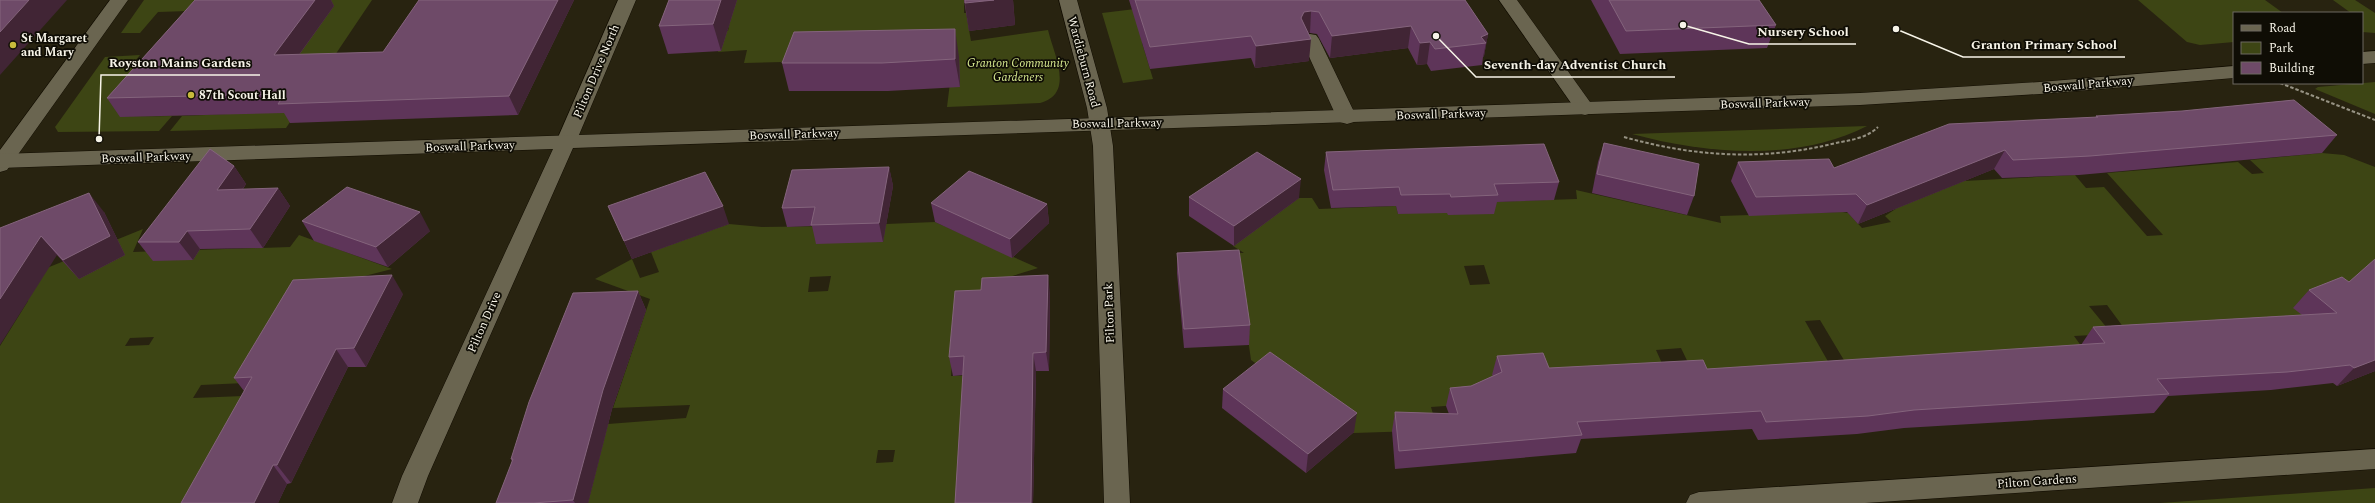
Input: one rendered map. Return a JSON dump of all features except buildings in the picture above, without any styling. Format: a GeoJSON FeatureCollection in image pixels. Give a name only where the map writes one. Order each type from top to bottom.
{"type":"FeatureCollection","features":[{"type":"Feature","properties":{"kind":"street"},"geometry":{"type":"LineString","coordinates":[[1,162],[119,0]]}},
{"type":"Feature","properties":{"kind":"street","name":"Pilton Drive North"},"geometry":{"type":"LineString","coordinates":[[566,142],[627,0]]}},
{"type":"Feature","properties":{"kind":"street","name":"Wardieburn Road"},"geometry":{"type":"LineString","coordinates":[[1068,0],[1097,108],[1099,123]]}},
{"type":"Feature","properties":{"kind":"street"},"geometry":{"type":"LineString","coordinates":[[1508,0],[1585,109]]}},
{"type":"Feature","properties":{"kind":"street"},"geometry":{"type":"LineString","coordinates":[[1310,39],[1347,118]]}},
{"type":"Feature","properties":{"kind":"street"},"geometry":{"type":"LineString","coordinates":[[2363,58],[2375,57]]}},
{"type":"Feature","properties":{"kind":"street","name":"Boswall Parkway"},"geometry":{"type":"LineString","coordinates":[[1,162],[1099,123],[1347,118],[1860,99],[2040,88],[2233,72]]}},
{"type":"Feature","properties":{"kind":"street","name":"Pilton Park"},"geometry":{"type":"LineString","coordinates":[[1099,123],[1103,146],[1117,503]]}},
{"type":"Feature","properties":{"kind":"street","name":"Pilton Drive"},"geometry":{"type":"LineString","coordinates":[[405,503],[414,476],[566,142]]}},
{"type":"Feature","properties":{"kind":"street","name":"Pilton Gardens"},"geometry":{"type":"LineString","coordinates":[[1699,503],[2375,459]]}},
{"type":"Feature","properties":{"kind":"path"},"geometry":{"type":"LineString","coordinates":[[2283,84],[2375,120]]}},
{"type":"Feature","properties":{"kind":"path"},"geometry":{"type":"LineString","coordinates":[[1585,109],[1613,133],[1656,146],[1696,152],[1775,155],[1826,147],[1854,140],[1876,130],[1880,125],[1860,99]]}},
{"type":"Feature","properties":{"kind":"green space"},"geometry":{"type":"Polygon","coordinates":[[[144,0],[372,0],[286,128],[170,131],[182,116],[228,114],[121,117],[172,116],[159,131],[58,132],[55,127],[105,57],[140,55],[131,66],[267,60],[220,10],[158,12],[140,33],[121,33],[144,0]]]}},
{"type":"Feature","properties":{"kind":"green space","name":"Granton Community Gardeners"},"geometry":{"type":"Polygon","coordinates":[[[734,0],[964,0],[964,13],[966,13],[971,41],[1048,30],[1059,72],[1057,91],[1051,98],[1040,103],[947,107],[953,58],[744,63],[747,50],[718,52],[724,31],[728,31],[734,0]]]}},
{"type":"Feature","properties":{"kind":"green space"},"geometry":{"type":"Polygon","coordinates":[[[1210,0],[1142,43],[1153,79],[1123,83],[1102,13],[1210,0]]]}},
{"type":"Feature","properties":{"kind":"green space"},"geometry":{"type":"Polygon","coordinates":[[[2138,0],[2265,0],[2282,12],[2233,12],[2233,42],[2200,45],[2187,42],[2138,0]]]}},
{"type":"Feature","properties":{"kind":"green space"},"geometry":{"type":"Polygon","coordinates":[[[2333,0],[2355,0],[2375,13],[2375,33],[2363,32],[2363,12],[2350,12],[2333,0]]]}},
{"type":"Feature","properties":{"kind":"green space"},"geometry":{"type":"Polygon","coordinates":[[[2375,82],[2375,114],[2315,89],[2318,87],[2375,82]]]}},
{"type":"Feature","properties":{"kind":"green space"},"geometry":{"type":"Polygon","coordinates":[[[1867,126],[1840,138],[1781,150],[1720,150],[1660,141],[1632,134],[1867,126]]]}},
{"type":"Feature","properties":{"kind":"green space"},"geometry":{"type":"Polygon","coordinates":[[[2322,153],[2344,155],[2375,167],[2375,264],[2331,318],[2135,343],[2107,305],[2089,306],[2112,334],[2074,336],[2092,361],[1854,377],[1820,320],[1805,321],[1838,379],[1695,377],[1681,348],[1656,350],[1669,379],[1501,402],[1431,407],[1447,463],[1416,431],[1354,433],[1251,360],[1236,253],[1244,253],[1233,246],[1299,198],[1312,198],[1319,209],[1396,206],[1398,214],[1490,202],[1577,199],[1576,190],[1721,223],[1720,216],[1842,212],[1848,213],[1862,228],[1891,222],[1885,216],[1897,208],[1964,181],[2075,175],[2086,188],[2104,187],[2147,236],[2163,235],[2107,173],[2238,162],[2252,174],[2264,173],[2250,160],[2322,153]],[[1484,265],[1464,266],[1470,285],[1490,284],[1484,265]]]}},
{"type":"Feature","properties":{"kind":"green space"},"geometry":{"type":"Polygon","coordinates":[[[935,222],[1038,268],[986,284],[952,361],[951,376],[981,375],[959,503],[588,503],[608,424],[686,418],[690,405],[613,408],[650,299],[595,279],[632,259],[640,278],[659,272],[651,252],[729,224],[762,227],[837,226],[871,242],[883,241],[886,224],[935,222]],[[831,276],[810,277],[808,292],[828,291],[831,276]],[[878,450],[876,463],[893,462],[895,450],[878,450]]]}},
{"type":"Feature","properties":{"kind":"green space"},"geometry":{"type":"Polygon","coordinates":[[[143,229],[133,252],[290,247],[299,235],[392,269],[345,281],[289,381],[201,385],[193,398],[267,395],[208,503],[0,503],[0,346],[28,301],[0,287],[143,229]],[[154,337],[130,338],[125,346],[149,345],[154,337]]]}},
{"type":"Feature","properties":{"kind":"green space"},"geometry":{"type":"Polygon","coordinates":[[[2375,488],[2375,503],[2160,503],[2375,488]]]}},
{"type":"Feature","properties":{"kind":"place","name":"Nursery School"},"geometry":{"type":"Point","coordinates":[1683,25]}},
{"type":"Feature","properties":{"kind":"place","name":"Granton Primary School"},"geometry":{"type":"Point","coordinates":[1896,29]}},
{"type":"Feature","properties":{"kind":"place","name":"Seventh-day Adventist Church"},"geometry":{"type":"Point","coordinates":[1436,36]}},
{"type":"Feature","properties":{"kind":"place","name":"St Margaret and Mary"},"geometry":{"type":"Point","coordinates":[13,45]}},
{"type":"Feature","properties":{"kind":"place","name":"87th Scout Hall"},"geometry":{"type":"Point","coordinates":[191,95]}},
{"type":"Feature","properties":{"kind":"place","name":"Royston Mains Gardens"},"geometry":{"type":"Point","coordinates":[99,139]}}]}
